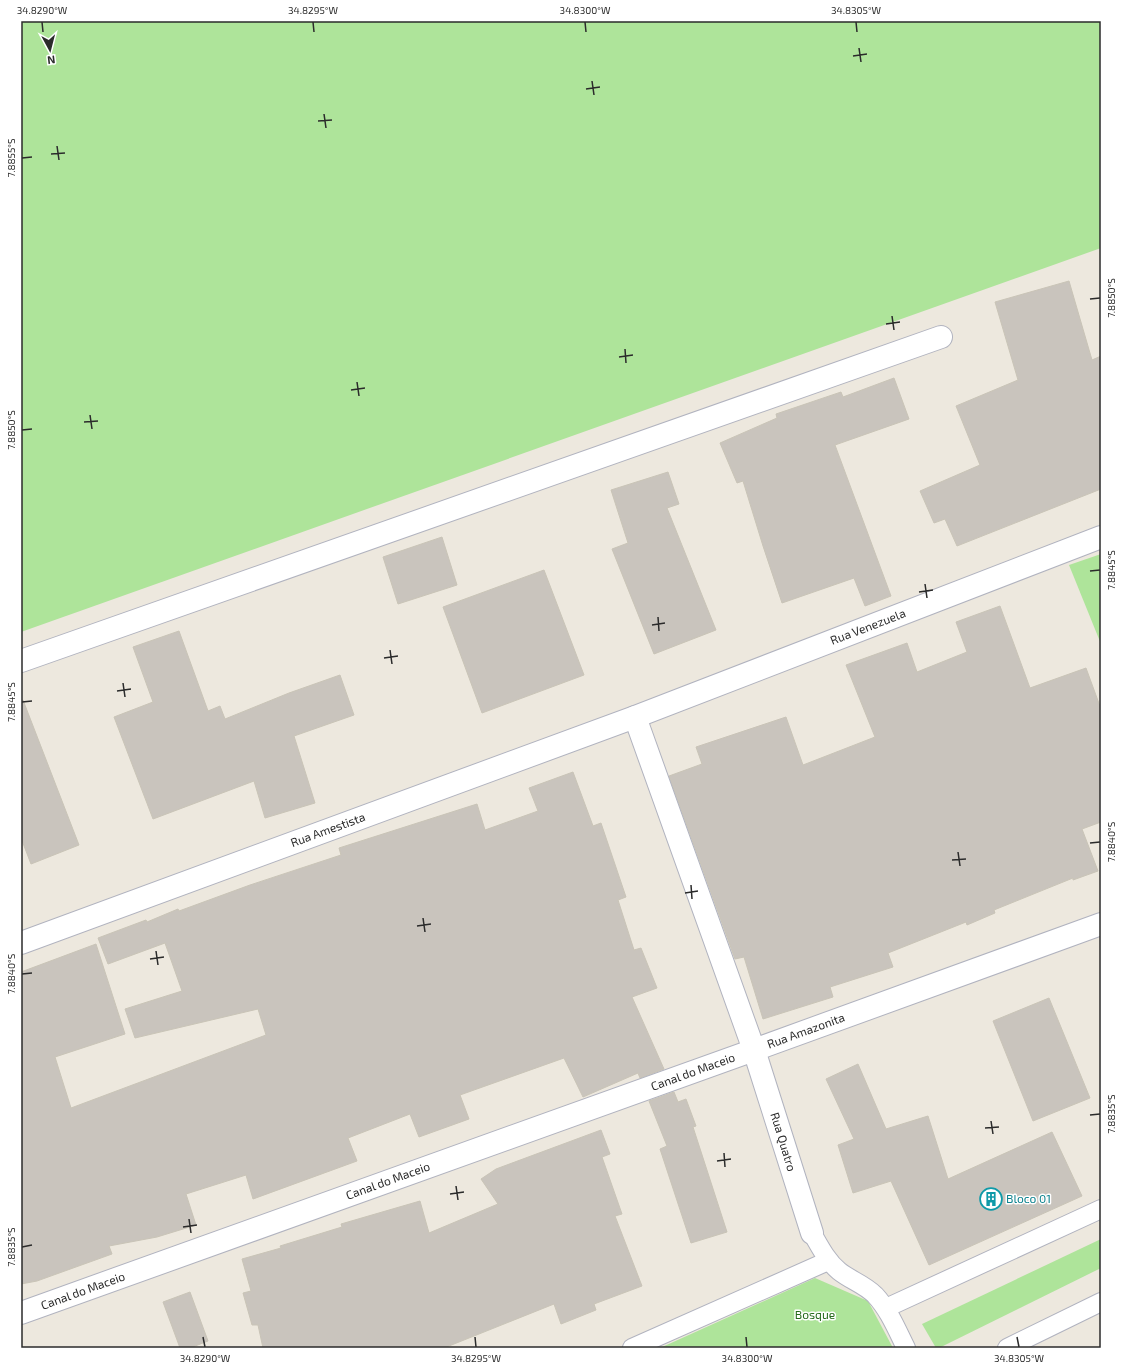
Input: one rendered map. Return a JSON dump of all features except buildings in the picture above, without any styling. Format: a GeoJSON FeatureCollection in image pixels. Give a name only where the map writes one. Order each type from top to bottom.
{"type":"FeatureCollection","features":[{"type":"Feature","properties":{"kind":"street"},"geometry":{"type":"LineString","coordinates":[[21,661],[941,337]]}},
{"type":"Feature","properties":{"kind":"street","name":"Rua Venezuela"},"geometry":{"type":"LineString","coordinates":[[635,717],[1101,537]]}},
{"type":"Feature","properties":{"kind":"street","name":"Rua Amestista"},"geometry":{"type":"LineString","coordinates":[[21,943],[635,717]]}},
{"type":"Feature","properties":{"kind":"street","name":"Rua Amazonita"},"geometry":{"type":"LineString","coordinates":[[635,717],[754,1050],[1101,924]]}},
{"type":"Feature","properties":{"kind":"street","name":"Rua Quatro"},"geometry":{"type":"LineString","coordinates":[[754,1050],[812,1233]]}},
{"type":"Feature","properties":{"kind":"street","name":"Canal do Maceio"},"geometry":{"type":"LineString","coordinates":[[21,1313],[754,1050]]}},
{"type":"Feature","properties":{"kind":"lane"},"geometry":{"type":"LineString","coordinates":[[886,1308],[1101,1209]]}},
{"type":"Feature","properties":{"kind":"lane"},"geometry":{"type":"LineString","coordinates":[[812,1233],[828,1261],[874,1294],[886,1308],[906,1348]]}},
{"type":"Feature","properties":{"kind":"lane"},"geometry":{"type":"LineString","coordinates":[[632,1348],[828,1261]]}},
{"type":"Feature","properties":{"kind":"lane"},"geometry":{"type":"LineString","coordinates":[[1007,1348],[1101,1302]]}},
{"type":"Feature","properties":{"kind":"green space"},"geometry":{"type":"Polygon","coordinates":[[[21,21],[1101,21],[1101,248],[21,632],[21,21]]]}},
{"type":"Feature","properties":{"kind":"green space"},"geometry":{"type":"Polygon","coordinates":[[[1101,554],[1101,644],[1069,565],[1101,554]]]}},
{"type":"Feature","properties":{"kind":"green space"},"geometry":{"type":"Polygon","coordinates":[[[1101,1239],[1101,1268],[939,1348],[936,1348],[922,1324],[1101,1239]]]}},
{"type":"Feature","properties":{"kind":"green space","name":"Bosque"},"geometry":{"type":"Polygon","coordinates":[[[815,1278],[868,1301],[893,1348],[660,1348],[815,1278]]]}},
{"type":"Feature","properties":{"kind":"place","name":"Bloco 01"},"geometry":{"type":"Point","coordinates":[991,1199]}}]}
